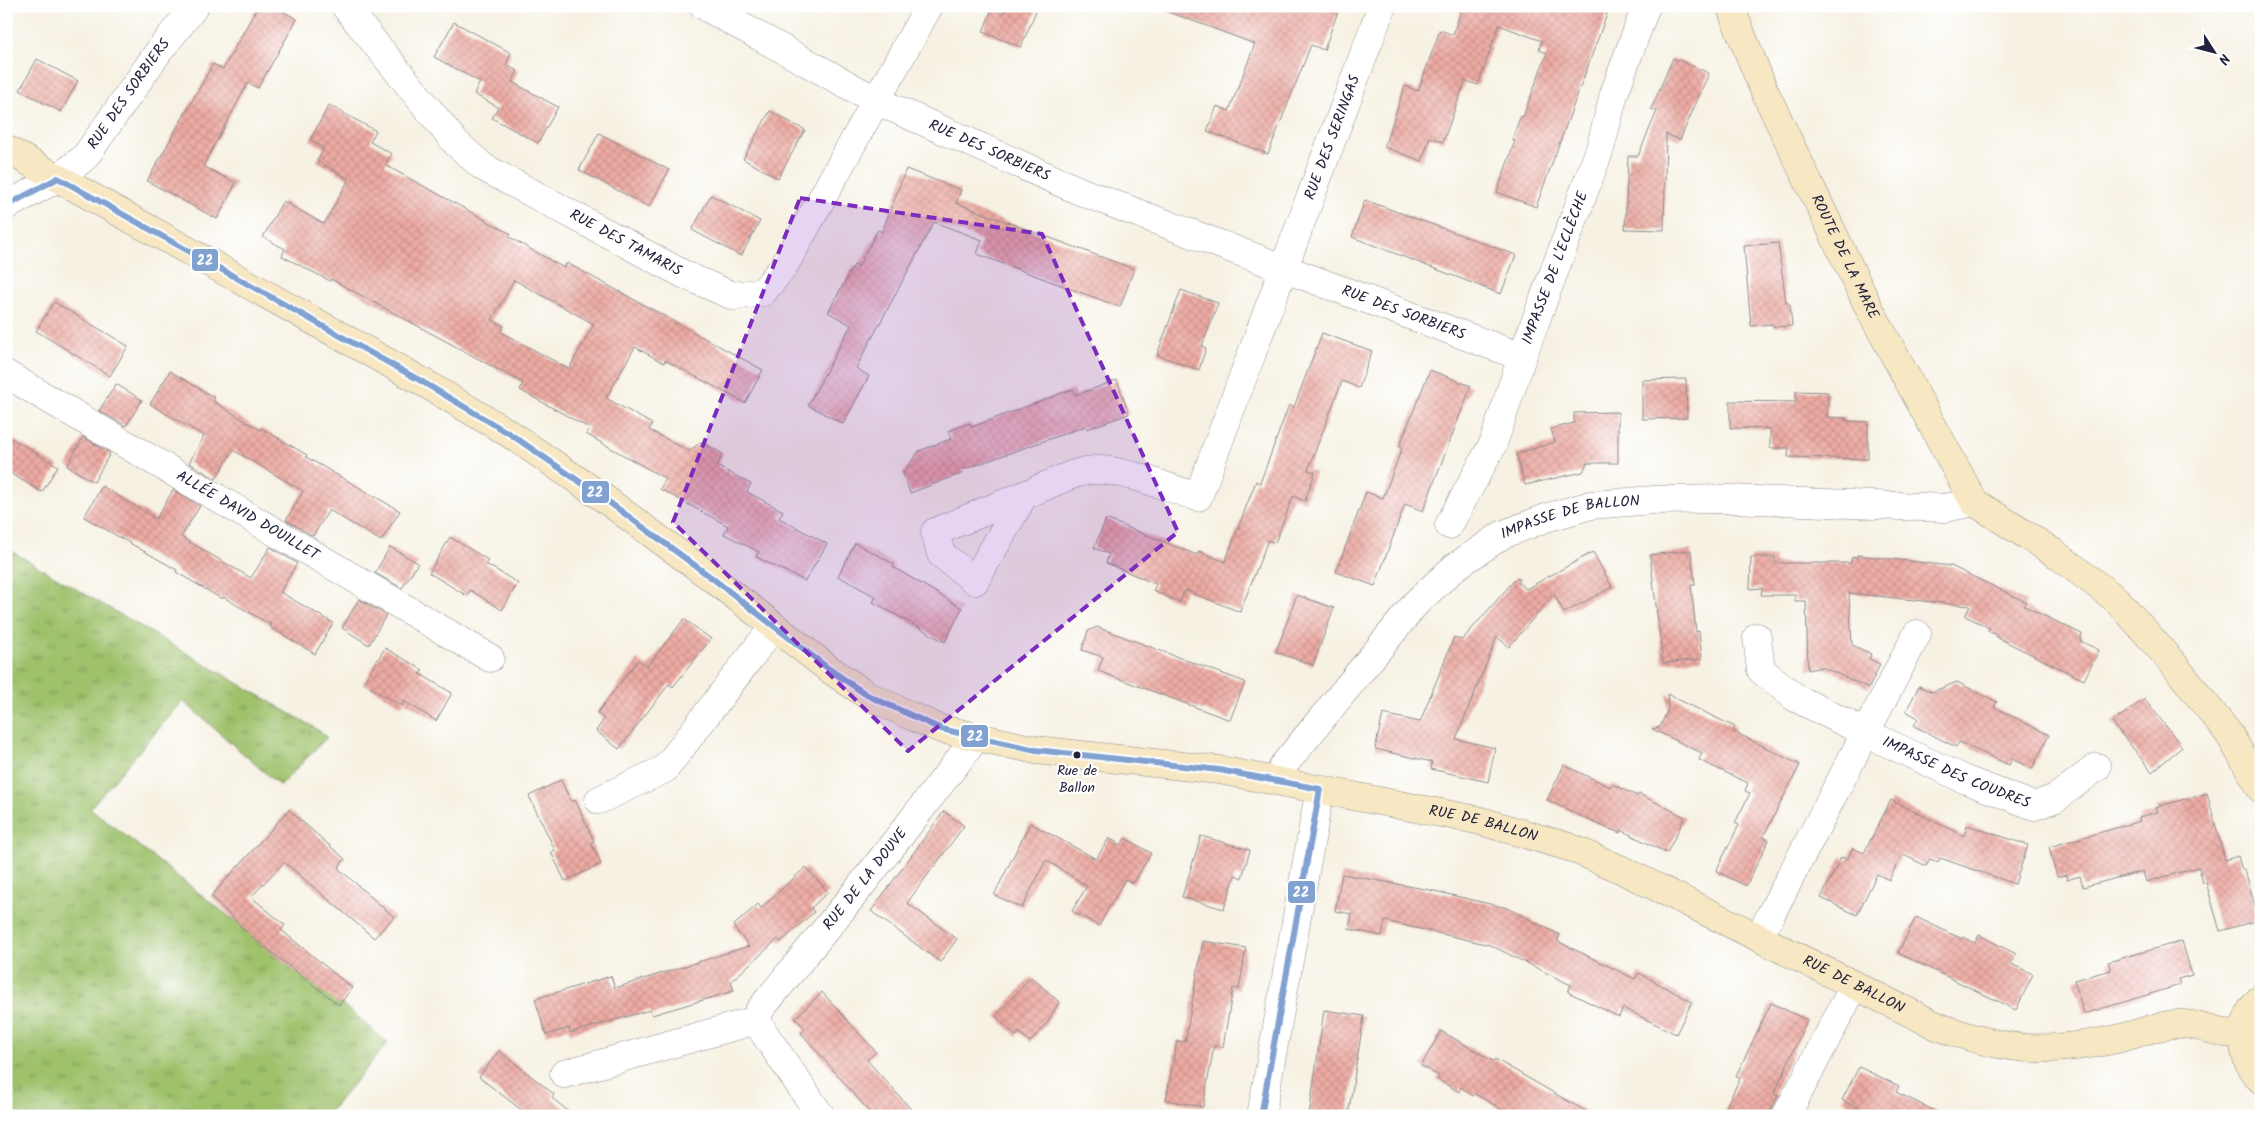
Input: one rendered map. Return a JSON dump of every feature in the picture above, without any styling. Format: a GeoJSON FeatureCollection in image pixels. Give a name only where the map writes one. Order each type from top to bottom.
{"type":"FeatureCollection","features":[{"type":"Feature","properties":{"kind":"street","name":"RUE DES SORBIERS"},"geometry":{"type":"LineString","coordinates":[[6,206],[58,178],[86,157],[159,51],[194,6]]}},
{"type":"Feature","properties":{"kind":"street","name":"RUE DES TAMARIS"},"geometry":{"type":"LineString","coordinates":[[345,6],[455,142],[483,167],[685,274],[733,296],[763,292],[784,266],[878,100]]}},
{"type":"Feature","properties":{"kind":"street","name":"RUE DES SORBIERS"},"geometry":{"type":"LineString","coordinates":[[704,6],[878,100],[1082,192],[1285,270],[1522,356]]}},
{"type":"Feature","properties":{"kind":"street"},"geometry":{"type":"LineString","coordinates":[[878,100],[929,6]]}},
{"type":"Feature","properties":{"kind":"street","name":"RUE DES SERINGAS"},"geometry":{"type":"LineString","coordinates":[[1285,270],[1382,6]]}},
{"type":"Feature","properties":{"kind":"street","name":"IMPASSE DE L'ECLÈCHE"},"geometry":{"type":"LineString","coordinates":[[1449,525],[1493,444],[1522,356],[1600,149],[1614,94],[1646,6]]}},
{"type":"Feature","properties":{"kind":"street","name":"ROUTE DE LA MARE"},"geometry":{"type":"LineString","coordinates":[[1730,6],[1763,88],[1870,310],[1974,502]]}},
{"type":"Feature","properties":{"kind":"street","name":"RUE DE BALLON"},"geometry":{"type":"LineString","coordinates":[[6,149],[421,380],[510,434],[602,497],[774,626],[829,670],[867,695],[941,729],[1036,750],[1219,770],[1279,780],[1477,820],[1569,847],[1618,868],[1854,986],[1960,1035],[2026,1049],[2072,1047],[2175,1024],[2190,1024],[2226,1033],[2244,1032]]}},
{"type":"Feature","properties":{"kind":"street"},"geometry":{"type":"LineString","coordinates":[[1024,495],[1066,477],[1096,470],[1129,476],[1198,497],[1285,270]]}},
{"type":"Feature","properties":{"kind":"street","name":"ALLÉE DAVID DOUILLET"},"geometry":{"type":"LineString","coordinates":[[6,374],[490,658]]}},
{"type":"Feature","properties":{"kind":"street","name":"IMPASSE DE BALLON"},"geometry":{"type":"LineString","coordinates":[[1279,780],[1283,766],[1416,603],[1455,567],[1502,535],[1546,518],[1591,505],[1654,500],[1731,499],[1944,508],[1974,502]]}},
{"type":"Feature","properties":{"kind":"street"},"geometry":{"type":"LineString","coordinates":[[1974,502],[2053,552],[2116,600],[2172,662],[2229,734],[2261,789]]}},
{"type":"Feature","properties":{"kind":"street"},"geometry":{"type":"LineString","coordinates":[[598,800],[665,769],[774,626]]}},
{"type":"Feature","properties":{"kind":"street","name":"IMPASSE DES COUDRES"},"geometry":{"type":"LineString","coordinates":[[1759,937],[1917,634]]}},
{"type":"Feature","properties":{"kind":"street","name":"IMPASSE DES COUDRES"},"geometry":{"type":"LineString","coordinates":[[1756,637],[1760,670],[1796,698],[1966,780],[2034,806],[2056,798],[2097,767]]}},
{"type":"Feature","properties":{"kind":"street","name":"RUE DE LA DOUVE"},"geometry":{"type":"LineString","coordinates":[[757,1020],[758,1011],[856,892],[976,738]]}},
{"type":"Feature","properties":{"kind":"street"},"geometry":{"type":"LineString","coordinates":[[1261,1116],[1320,789]]}},
{"type":"Feature","properties":{"kind":"street"},"geometry":{"type":"LineString","coordinates":[[1794,1113],[1854,986]]}},
{"type":"Feature","properties":{"kind":"street"},"geometry":{"type":"LineString","coordinates":[[2261,998],[2250,1012],[2244,1032],[2246,1055],[2261,1080]]}},
{"type":"Feature","properties":{"kind":"street"},"geometry":{"type":"LineString","coordinates":[[564,1074],[757,1020],[821,1116]]}},
{"type":"Feature","properties":{"kind":"highlighted area"},"geometry":{"type":"Polygon","coordinates":[[[800,198],[1042,234],[1178,532],[908,751],[673,522],[800,198]]]}},
{"type":"Feature","properties":{"kind":"green space"},"geometry":{"type":"Polygon","coordinates":[[[6,548],[315,728],[327,737],[280,786],[183,701],[90,808],[352,1012],[388,1043],[326,1116],[6,1116],[6,548]]]}},
{"type":"Feature","properties":{"kind":"building"},"geometry":{"type":"Polygon","coordinates":[[[258,6],[273,6],[297,19],[258,88],[248,83],[203,166],[236,183],[217,219],[147,181],[213,64],[223,69],[258,6]]]}},
{"type":"Feature","properties":{"kind":"building"},"geometry":{"type":"Polygon","coordinates":[[[1007,6],[1038,6],[1021,47],[983,32],[992,9],[1004,14],[1007,6]]]}},
{"type":"Feature","properties":{"kind":"building"},"geometry":{"type":"Polygon","coordinates":[[[1161,6],[1340,6],[1324,50],[1311,45],[1268,154],[1207,131],[1217,106],[1229,111],[1255,44],[1161,9],[1161,6]]]}},
{"type":"Feature","properties":{"kind":"building"},"geometry":{"type":"Polygon","coordinates":[[[1456,6],[1610,6],[1536,207],[1497,192],[1515,141],[1512,140],[1516,128],[1521,116],[1523,117],[1547,53],[1539,50],[1542,41],[1499,25],[1478,85],[1465,81],[1443,142],[1430,137],[1422,161],[1384,147],[1405,86],[1418,91],[1440,30],[1453,35],[1461,11],[1455,9],[1456,6]]]}},
{"type":"Feature","properties":{"kind":"building"},"geometry":{"type":"Polygon","coordinates":[[[454,22],[511,53],[506,65],[518,71],[512,82],[558,107],[538,143],[492,118],[498,107],[474,94],[480,82],[434,57],[454,22]]]}},
{"type":"Feature","properties":{"kind":"building"},"geometry":{"type":"Polygon","coordinates":[[[1673,58],[1709,73],[1680,140],[1666,134],[1664,230],[1625,229],[1628,156],[1638,156],[1657,111],[1651,109],[1673,58]]]}},
{"type":"Feature","properties":{"kind":"building"},"geometry":{"type":"Polygon","coordinates":[[[37,59],[78,81],[61,112],[20,90],[37,59]]]}},
{"type":"Feature","properties":{"kind":"building"},"geometry":{"type":"Polygon","coordinates":[[[329,105],[376,131],[370,142],[392,154],[385,165],[511,234],[509,237],[564,268],[567,263],[763,370],[745,403],[665,360],[664,363],[635,347],[606,398],[652,424],[649,430],[689,451],[701,442],[723,454],[717,466],[751,484],[747,492],[783,511],[779,518],[827,544],[805,581],[756,557],[759,552],[724,534],[728,526],[660,489],[666,479],[586,434],[589,428],[520,390],[523,383],[331,279],[330,281],[282,256],[285,249],[263,237],[283,201],[324,224],[349,179],[317,161],[324,148],[310,140],[329,105]],[[514,280],[492,320],[504,326],[501,332],[569,369],[594,324],[514,280]]]}},
{"type":"Feature","properties":{"kind":"building"},"geometry":{"type":"Polygon","coordinates":[[[770,111],[805,130],[778,178],[743,159],[770,111]]]}},
{"type":"Feature","properties":{"kind":"building"},"geometry":{"type":"Polygon","coordinates":[[[599,133],[669,170],[649,207],[579,170],[599,133]]]}},
{"type":"Feature","properties":{"kind":"building"},"geometry":{"type":"Polygon","coordinates":[[[906,169],[961,190],[956,203],[1134,269],[1120,307],[977,254],[982,240],[934,222],[856,368],[869,376],[843,424],[808,405],[851,325],[828,312],[854,265],[858,267],[878,230],[882,232],[906,169]]]}},
{"type":"Feature","properties":{"kind":"building"},"geometry":{"type":"Polygon","coordinates":[[[711,195],[760,221],[741,256],[692,230],[711,195]]]}},
{"type":"Feature","properties":{"kind":"building"},"geometry":{"type":"Polygon","coordinates":[[[1365,200],[1516,255],[1501,294],[1352,237],[1365,200]]]}},
{"type":"Feature","properties":{"kind":"building"},"geometry":{"type":"Polygon","coordinates":[[[1778,243],[1786,302],[1790,305],[1792,326],[1775,327],[1772,324],[1751,326],[1744,246],[1778,243]]]}},
{"type":"Feature","properties":{"kind":"building"},"geometry":{"type":"Polygon","coordinates":[[[1181,290],[1218,303],[1202,346],[1206,348],[1199,370],[1157,355],[1181,290]]]}},
{"type":"Feature","properties":{"kind":"building"},"geometry":{"type":"Polygon","coordinates":[[[54,302],[128,346],[110,376],[36,331],[54,302]]]}},
{"type":"Feature","properties":{"kind":"building"},"geometry":{"type":"Polygon","coordinates":[[[1322,333],[1372,351],[1359,388],[1342,381],[1308,470],[1315,472],[1305,501],[1293,496],[1275,543],[1268,540],[1240,612],[1185,590],[1180,602],[1153,591],[1156,584],[1106,563],[1109,554],[1094,548],[1106,519],[1197,555],[1199,551],[1225,562],[1256,481],[1260,483],[1289,405],[1294,407],[1322,333]]]}},
{"type":"Feature","properties":{"kind":"building"},"geometry":{"type":"Polygon","coordinates":[[[1430,370],[1471,386],[1423,511],[1405,504],[1375,586],[1336,572],[1366,492],[1383,498],[1402,448],[1399,447],[1430,370]]]}},
{"type":"Feature","properties":{"kind":"building"},"geometry":{"type":"Polygon","coordinates":[[[170,371],[215,398],[213,401],[260,430],[261,428],[307,455],[306,457],[400,511],[381,541],[329,510],[313,536],[286,520],[303,491],[233,450],[216,479],[189,463],[204,436],[150,404],[170,371]]]}},
{"type":"Feature","properties":{"kind":"building"},"geometry":{"type":"Polygon","coordinates":[[[1686,379],[1687,418],[1642,419],[1642,380],[1686,379]]]}},
{"type":"Feature","properties":{"kind":"building"},"geometry":{"type":"Polygon","coordinates":[[[1117,380],[1129,414],[1087,429],[1086,426],[962,470],[963,473],[910,493],[903,473],[919,451],[951,439],[948,431],[970,423],[972,427],[1073,389],[1076,395],[1117,380]]]}},
{"type":"Feature","properties":{"kind":"building"},"geometry":{"type":"Polygon","coordinates":[[[116,384],[142,400],[126,426],[99,411],[116,384]]]}},
{"type":"Feature","properties":{"kind":"building"},"geometry":{"type":"Polygon","coordinates":[[[1796,391],[1828,392],[1827,417],[1846,418],[1846,421],[1868,422],[1868,459],[1788,457],[1789,448],[1770,448],[1770,429],[1730,428],[1730,401],[1796,402],[1796,391]]]}},
{"type":"Feature","properties":{"kind":"building"},"geometry":{"type":"Polygon","coordinates":[[[1618,412],[1618,463],[1587,463],[1583,472],[1525,485],[1516,454],[1555,442],[1551,429],[1574,423],[1574,413],[1618,412]]]}},
{"type":"Feature","properties":{"kind":"building"},"geometry":{"type":"Polygon","coordinates":[[[6,435],[58,466],[42,492],[6,471],[6,435]]]}},
{"type":"Feature","properties":{"kind":"building"},"geometry":{"type":"Polygon","coordinates":[[[83,437],[110,453],[94,482],[67,466],[83,437]]]}},
{"type":"Feature","properties":{"kind":"building"},"geometry":{"type":"Polygon","coordinates":[[[102,486],[156,519],[173,490],[200,506],[181,537],[251,578],[270,547],[297,563],[280,592],[333,623],[315,654],[270,627],[271,625],[223,597],[222,599],[176,572],[177,570],[84,517],[102,486]]]}},
{"type":"Feature","properties":{"kind":"building"},"geometry":{"type":"Polygon","coordinates":[[[450,537],[488,560],[486,564],[518,583],[502,610],[470,590],[467,596],[429,573],[450,537]]]}},
{"type":"Feature","properties":{"kind":"building"},"geometry":{"type":"Polygon","coordinates":[[[855,543],[894,564],[893,567],[962,608],[945,642],[873,602],[876,597],[838,576],[855,543]]]}},
{"type":"Feature","properties":{"kind":"building"},"geometry":{"type":"Polygon","coordinates":[[[390,547],[418,563],[402,588],[375,573],[390,547]]]}},
{"type":"Feature","properties":{"kind":"building"},"geometry":{"type":"Polygon","coordinates":[[[1691,550],[1695,585],[1691,585],[1696,632],[1699,631],[1702,659],[1663,663],[1650,555],[1691,550]]]}},
{"type":"Feature","properties":{"kind":"building"},"geometry":{"type":"Polygon","coordinates":[[[1593,552],[1612,587],[1564,613],[1554,594],[1509,647],[1497,637],[1456,739],[1495,748],[1488,782],[1431,769],[1432,762],[1375,749],[1383,714],[1420,722],[1454,637],[1462,640],[1517,577],[1520,579],[1518,583],[1526,589],[1593,552]]]}},
{"type":"Feature","properties":{"kind":"building"},"geometry":{"type":"Polygon","coordinates":[[[1857,555],[1951,566],[2026,602],[2024,606],[2082,634],[2080,641],[2099,650],[2084,680],[1996,637],[1997,635],[1988,631],[1990,628],[1965,616],[1970,606],[1849,593],[1852,645],[1871,654],[1869,659],[1880,664],[1869,688],[1822,667],[1808,670],[1806,601],[1795,601],[1795,595],[1761,595],[1762,588],[1750,589],[1751,557],[1775,557],[1775,563],[1851,563],[1852,557],[1857,558],[1857,555]]]}},
{"type":"Feature","properties":{"kind":"building"},"geometry":{"type":"Polygon","coordinates":[[[1297,595],[1334,608],[1313,665],[1276,652],[1297,595]]]}},
{"type":"Feature","properties":{"kind":"building"},"geometry":{"type":"Polygon","coordinates":[[[359,599],[386,615],[369,645],[342,628],[359,599]]]}},
{"type":"Feature","properties":{"kind":"building"},"geometry":{"type":"Polygon","coordinates":[[[684,619],[711,639],[673,687],[669,684],[619,749],[596,731],[604,719],[597,713],[638,660],[647,667],[684,619]]]}},
{"type":"Feature","properties":{"kind":"building"},"geometry":{"type":"Polygon","coordinates":[[[1097,627],[1245,682],[1230,720],[1098,671],[1103,657],[1082,650],[1088,631],[1097,627]]]}},
{"type":"Feature","properties":{"kind":"building"},"geometry":{"type":"Polygon","coordinates":[[[385,648],[423,670],[420,674],[452,693],[436,721],[404,701],[402,706],[363,683],[385,648]]]}},
{"type":"Feature","properties":{"kind":"building"},"geometry":{"type":"Polygon","coordinates":[[[1957,682],[1997,702],[1994,707],[2049,735],[2032,769],[2012,759],[2009,765],[1959,742],[1956,747],[1914,726],[1918,718],[1906,711],[1919,686],[1932,692],[1957,682]]]}},
{"type":"Feature","properties":{"kind":"building"},"geometry":{"type":"Polygon","coordinates":[[[1667,694],[1735,727],[1733,731],[1800,765],[1763,837],[1769,840],[1746,886],[1716,871],[1739,825],[1735,823],[1750,793],[1745,791],[1748,783],[1699,760],[1702,753],[1652,729],[1660,727],[1668,709],[1667,694]]]}},
{"type":"Feature","properties":{"kind":"building"},"geometry":{"type":"Polygon","coordinates":[[[2145,699],[2182,747],[2152,772],[2112,722],[2145,699]]]}},
{"type":"Feature","properties":{"kind":"building"},"geometry":{"type":"Polygon","coordinates":[[[1564,765],[1610,787],[1612,784],[1637,796],[1639,794],[1685,817],[1667,853],[1621,830],[1620,833],[1595,823],[1547,800],[1564,765]]]}},
{"type":"Feature","properties":{"kind":"building"},"geometry":{"type":"Polygon","coordinates":[[[561,780],[571,802],[575,800],[594,841],[591,843],[601,864],[565,881],[551,852],[555,850],[529,796],[561,780]]]}},
{"type":"Feature","properties":{"kind":"building"},"geometry":{"type":"Polygon","coordinates":[[[2207,793],[2225,860],[2238,856],[2242,870],[2245,870],[2259,920],[2220,931],[2206,882],[2203,883],[2199,867],[2146,882],[2143,871],[2083,887],[2080,876],[2067,880],[2066,875],[2057,877],[2049,847],[2140,821],[2139,817],[2158,812],[2156,807],[2207,793]]]}},
{"type":"Feature","properties":{"kind":"building"},"geometry":{"type":"Polygon","coordinates":[[[1891,800],[1964,836],[1967,825],[2028,845],[2015,884],[1940,858],[1938,862],[1930,859],[1926,866],[1902,854],[1889,880],[1877,874],[1857,915],[1821,898],[1841,857],[1847,859],[1853,848],[1864,853],[1891,800]]]}},
{"type":"Feature","properties":{"kind":"building"},"geometry":{"type":"Polygon","coordinates":[[[289,810],[345,859],[338,868],[394,917],[374,938],[284,862],[251,897],[285,925],[281,930],[352,988],[339,1005],[253,938],[211,896],[289,810]]]}},
{"type":"Feature","properties":{"kind":"building"},"geometry":{"type":"Polygon","coordinates":[[[944,811],[964,826],[907,903],[957,939],[940,962],[871,911],[944,811]]]}},
{"type":"Feature","properties":{"kind":"building"},"geometry":{"type":"Polygon","coordinates":[[[1030,823],[1096,859],[1109,838],[1121,845],[1125,838],[1151,853],[1133,884],[1125,879],[1099,926],[1072,911],[1087,886],[1046,860],[1022,908],[994,895],[1030,823]]]}},
{"type":"Feature","properties":{"kind":"building"},"geometry":{"type":"Polygon","coordinates":[[[1201,836],[1250,850],[1242,878],[1235,875],[1224,909],[1182,897],[1201,836]]]}},
{"type":"Feature","properties":{"kind":"building"},"geometry":{"type":"Polygon","coordinates":[[[806,867],[828,892],[811,908],[814,912],[781,942],[778,939],[731,981],[734,991],[652,1015],[650,1010],[570,1033],[569,1028],[546,1035],[535,999],[611,976],[615,988],[749,946],[733,926],[758,904],[761,908],[806,867]]]}},
{"type":"Feature","properties":{"kind":"building"},"geometry":{"type":"Polygon","coordinates":[[[1342,874],[1430,890],[1507,908],[1560,935],[1557,941],[1635,979],[1639,973],[1692,1002],[1676,1034],[1623,1008],[1619,1017],[1568,992],[1571,985],[1490,945],[1385,921],[1382,936],[1349,929],[1352,914],[1335,911],[1342,874]]]}},
{"type":"Feature","properties":{"kind":"building"},"geometry":{"type":"Polygon","coordinates":[[[1916,917],[1962,939],[1963,937],[1975,943],[1979,935],[2016,954],[2011,964],[2033,974],[2016,1010],[1898,953],[1916,917]]]}},
{"type":"Feature","properties":{"kind":"building"},"geometry":{"type":"Polygon","coordinates":[[[1203,941],[1246,948],[1239,989],[1233,988],[1223,1047],[1214,1046],[1203,1107],[1166,1100],[1177,1041],[1185,1042],[1203,941]]]}},
{"type":"Feature","properties":{"kind":"building"},"geometry":{"type":"Polygon","coordinates":[[[2182,941],[2192,975],[2178,979],[2180,985],[2084,1014],[2074,980],[2111,970],[2108,962],[2182,941]]]}},
{"type":"Feature","properties":{"kind":"building"},"geometry":{"type":"Polygon","coordinates":[[[1031,977],[1059,1002],[1047,1023],[1030,1042],[1019,1032],[1016,1036],[996,1016],[1031,977]]]}},
{"type":"Feature","properties":{"kind":"building"},"geometry":{"type":"Polygon","coordinates":[[[822,992],[876,1052],[867,1060],[917,1116],[873,1116],[801,1033],[805,1029],[795,1018],[822,992]]]}},
{"type":"Feature","properties":{"kind":"building"},"geometry":{"type":"Polygon","coordinates":[[[1771,1003],[1807,1020],[1774,1094],[1778,1096],[1768,1116],[1722,1116],[1740,1078],[1736,1076],[1771,1003]]]}},
{"type":"Feature","properties":{"kind":"building"},"geometry":{"type":"Polygon","coordinates":[[[1324,1010],[1364,1016],[1348,1116],[1309,1116],[1324,1010]]]}},
{"type":"Feature","properties":{"kind":"building"},"geometry":{"type":"Polygon","coordinates":[[[1441,1031],[1493,1061],[1495,1059],[1594,1116],[1513,1116],[1475,1094],[1473,1096],[1461,1087],[1459,1092],[1437,1079],[1439,1076],[1421,1066],[1441,1031]]]}},
{"type":"Feature","properties":{"kind":"building"},"geometry":{"type":"Polygon","coordinates":[[[499,1051],[554,1094],[552,1098],[574,1116],[529,1116],[479,1077],[499,1051]]]}},
{"type":"Feature","properties":{"kind":"building"},"geometry":{"type":"Polygon","coordinates":[[[1859,1067],[1899,1086],[1896,1092],[1945,1116],[1855,1116],[1859,1109],[1842,1100],[1859,1067]]]}},
{"type":"Feature","properties":{"kind":"transit line","name":"22"},"geometry":{"type":"LineString","coordinates":[[6,206],[58,178],[421,381],[510,434],[602,497],[712,578],[829,669],[867,695],[941,729],[1036,750],[1219,770],[1320,789],[1261,1116]]}},
{"type":"Feature","properties":{"kind":"place","name":"Rue de Ballon"},"geometry":{"type":"Point","coordinates":[1077,755]}}]}
